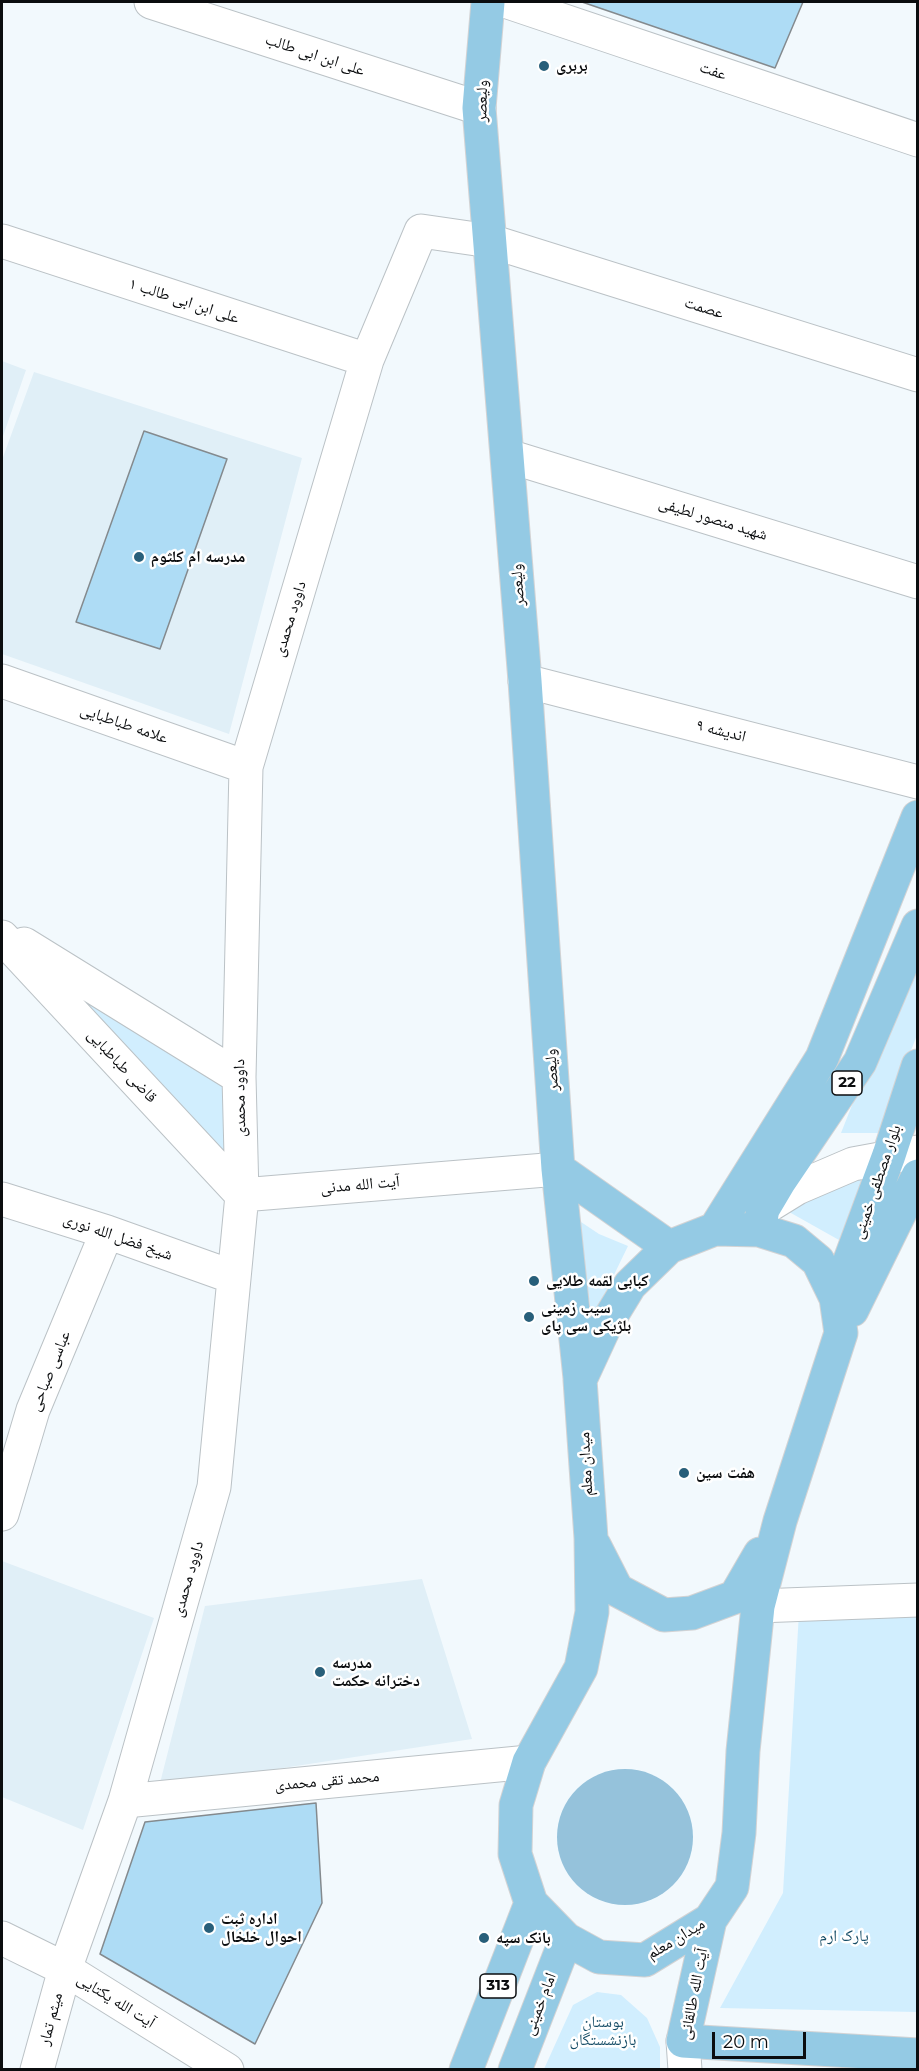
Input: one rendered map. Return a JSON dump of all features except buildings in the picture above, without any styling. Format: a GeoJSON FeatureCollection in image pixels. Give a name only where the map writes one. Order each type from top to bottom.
{"type":"FeatureCollection","features":[{"type":"Feature","properties":{"kind":"main road","name":"ولیعصر"},"geometry":{"type":"LineString","coordinates":[[488,2],[479,108],[525,681],[558,1169],[580,1380]]}},
{"type":"Feature","properties":{"kind":"main road"},"geometry":{"type":"LineString","coordinates":[[715,1229],[822,1058],[918,817]]}},
{"type":"Feature","properties":{"kind":"main road","name":"22"},"geometry":{"type":"LineString","coordinates":[[761,1220],[860,1062],[918,926]]}},
{"type":"Feature","properties":{"kind":"main road","name":"بلوار مصطفی خمینی"},"geometry":{"type":"LineString","coordinates":[[836,1298],[903,1154],[918,1066]]}},
{"type":"Feature","properties":{"kind":"main road"},"geometry":{"type":"LineString","coordinates":[[558,1169],[669,1247]]}},
{"type":"Feature","properties":{"kind":"main road"},"geometry":{"type":"LineString","coordinates":[[841,1333],[918,1176]]}},
{"type":"Feature","properties":{"kind":"main road","name":"میدان معلم"},"geometry":{"type":"LineString","coordinates":[[761,1220],[794,1240],[818,1261],[836,1298],[841,1333],[780,1521],[758,1606],[743,1751],[739,1833],[732,1887],[710,1920],[645,1960],[598,1957],[566,1940],[531,1903],[515,1854],[516,1805],[529,1762],[580,1668],[592,1612],[591,1538],[580,1380],[605,1326],[630,1285],[669,1247],[715,1229],[761,1220]]}},
{"type":"Feature","properties":{"kind":"main road"},"geometry":{"type":"LineString","coordinates":[[591,1538],[617,1590],[664,1615],[692,1613],[735,1597],[780,1521]]}},
{"type":"Feature","properties":{"kind":"main road","name":"313"},"geometry":{"type":"LineString","coordinates":[[466,2070],[531,1903]]}},
{"type":"Feature","properties":{"kind":"main road","name":"آیت الله طالقانی"},"geometry":{"type":"LineString","coordinates":[[684,2055],[710,1920]]}},
{"type":"Feature","properties":{"kind":"main road","name":"امام خمینی"},"geometry":{"type":"LineString","coordinates":[[515,2070],[566,1940]]}},
{"type":"Feature","properties":{"kind":"main road"},"geometry":{"type":"LineString","coordinates":[[684,2055],[918,2055]]}},
{"type":"Feature","properties":{"kind":"street","name":"علی ابن ابی طالب"},"geometry":{"type":"LineString","coordinates":[[151,2],[479,108]]}},
{"type":"Feature","properties":{"kind":"street","name":"عفت"},"geometry":{"type":"LineString","coordinates":[[508,2],[918,140]]}},
{"type":"Feature","properties":{"kind":"street","name":"عصمت"},"geometry":{"type":"LineString","coordinates":[[421,231],[490,241],[918,375]]}},
{"type":"Feature","properties":{"kind":"street","name":"داوود محمدی"},"geometry":{"type":"LineString","coordinates":[[65,1969],[125,1801],[214,1487],[230,1276],[242,1195],[239,1077],[246,767],[367,360],[421,231]]}},
{"type":"Feature","properties":{"kind":"street","name":"علی ابن ابی طالب ۱"},"geometry":{"type":"LineString","coordinates":[[2,241],[367,360]]}},
{"type":"Feature","properties":{"kind":"street","name":"شهید منصور لطیفی"},"geometry":{"type":"LineString","coordinates":[[508,456],[918,582]]}},
{"type":"Feature","properties":{"kind":"street","name":"علامه طباطبایی"},"geometry":{"type":"LineString","coordinates":[[2,681],[246,767]]}},
{"type":"Feature","properties":{"kind":"street","name":"اندیشه ۹"},"geometry":{"type":"LineString","coordinates":[[525,681],[918,782]]}},
{"type":"Feature","properties":{"kind":"street"},"geometry":{"type":"LineString","coordinates":[[2,930],[239,1077]]}},
{"type":"Feature","properties":{"kind":"street","name":"قاضی طباطبایی"},"geometry":{"type":"LineString","coordinates":[[2,937],[242,1195]]}},
{"type":"Feature","properties":{"kind":"street"},"geometry":{"type":"LineString","coordinates":[[761,1220],[797,1188],[852,1164],[903,1154]]}},
{"type":"Feature","properties":{"kind":"street","name":"آیت الله مدنی"},"geometry":{"type":"LineString","coordinates":[[242,1195],[558,1169]]}},
{"type":"Feature","properties":{"kind":"street","name":"شیخ فضل الله نوری"},"geometry":{"type":"LineString","coordinates":[[2,1199],[106,1232],[230,1276]]}},
{"type":"Feature","properties":{"kind":"street","name":"عباسی صباحی"},"geometry":{"type":"LineString","coordinates":[[2,1514],[33,1410],[106,1232]]}},
{"type":"Feature","properties":{"kind":"street"},"geometry":{"type":"LineString","coordinates":[[758,1606],[918,1600]]}},
{"type":"Feature","properties":{"kind":"street","name":"محمد تقی محمدی"},"geometry":{"type":"LineString","coordinates":[[125,1801],[529,1762]]}},
{"type":"Feature","properties":{"kind":"street","name":"آیت الله یکتایی"},"geometry":{"type":"LineString","coordinates":[[2,1938],[65,1969],[227,2070]]}},
{"type":"Feature","properties":{"kind":"street","name":"میثم تمار"},"geometry":{"type":"LineString","coordinates":[[37,2070],[65,1969]]}},
{"type":"Feature","properties":{"kind":"shaded area"},"geometry":{"type":"Polygon","coordinates":[[[2,361],[26,370],[2,439],[2,361]]]}},
{"type":"Feature","properties":{"kind":"shaded area","name":"مدرسه ام کلثوم"},"geometry":{"type":"Polygon","coordinates":[[[34,372],[302,458],[229,734],[2,654],[2,460],[34,372]]]}},
{"type":"Feature","properties":{"kind":"shaded area"},"geometry":{"type":"Polygon","coordinates":[[[2,1561],[154,1618],[83,1830],[2,1797],[2,1561]]]}},
{"type":"Feature","properties":{"kind":"shaded area","name":"مدرسه دخترانه حکمت"},"geometry":{"type":"Polygon","coordinates":[[[422,1579],[472,1739],[159,1787],[205,1606],[422,1579]]]}},
{"type":"Feature","properties":{"kind":"shaded area"},"geometry":{"type":"Polygon","coordinates":[[[625,1769],[651,1775],[673,1789],[687,1811],[693,1837],[687,1863],[673,1885],[651,1899],[625,1905],[599,1899],[577,1885],[563,1863],[557,1837],[563,1811],[577,1789],[599,1775],[625,1769]]]}},
{"type":"Feature","properties":{"kind":"green space"},"geometry":{"type":"Polygon","coordinates":[[[917,941],[917,1035],[879,1133],[841,1133],[917,941]]]}},
{"type":"Feature","properties":{"kind":"green space"},"geometry":{"type":"Polygon","coordinates":[[[37,960],[229,1082],[229,1165],[37,960]]]}},
{"type":"Feature","properties":{"kind":"green space"},"geometry":{"type":"Polygon","coordinates":[[[863,1173],[868,1180],[839,1240],[782,1208],[863,1173]]]}},
{"type":"Feature","properties":{"kind":"green space"},"geometry":{"type":"Polygon","coordinates":[[[578,1220],[599,1234],[628,1246],[592,1320],[578,1220]]]}},
{"type":"Feature","properties":{"kind":"green space","name":"پارک ارم"},"geometry":{"type":"Polygon","coordinates":[[[917,1609],[917,2012],[720,2008],[783,1893],[799,1612],[917,1609]]]}},
{"type":"Feature","properties":{"kind":"green space","name":"بوستان بازنشستگان"},"geometry":{"type":"Polygon","coordinates":[[[597,1992],[621,1995],[647,2018],[660,2047],[660,2069],[544,2069],[573,2005],[597,1992]]]}},
{"type":"Feature","properties":{"kind":"place","name":"بربری"},"geometry":{"type":"Point","coordinates":[544,66]}},
{"type":"Feature","properties":{"kind":"place","name":"مدرسه ام کلثوم"},"geometry":{"type":"Point","coordinates":[139,557]}},
{"type":"Feature","properties":{"kind":"place","name":"کبابی لقمه طلایی"},"geometry":{"type":"Point","coordinates":[534,1281]}},
{"type":"Feature","properties":{"kind":"place","name":"سیب زمینی بلژیکی سی پای"},"geometry":{"type":"Point","coordinates":[529,1317]}},
{"type":"Feature","properties":{"kind":"place","name":"هفت سین"},"geometry":{"type":"Point","coordinates":[684,1473]}},
{"type":"Feature","properties":{"kind":"place","name":"مدرسه دخترانه حکمت"},"geometry":{"type":"Point","coordinates":[320,1672]}},
{"type":"Feature","properties":{"kind":"place","name":"اداره ثبت احوال خلخال"},"geometry":{"type":"Point","coordinates":[209,1928]}},
{"type":"Feature","properties":{"kind":"place","name":"بانک سپه"},"geometry":{"type":"Point","coordinates":[484,1938]}}]}
